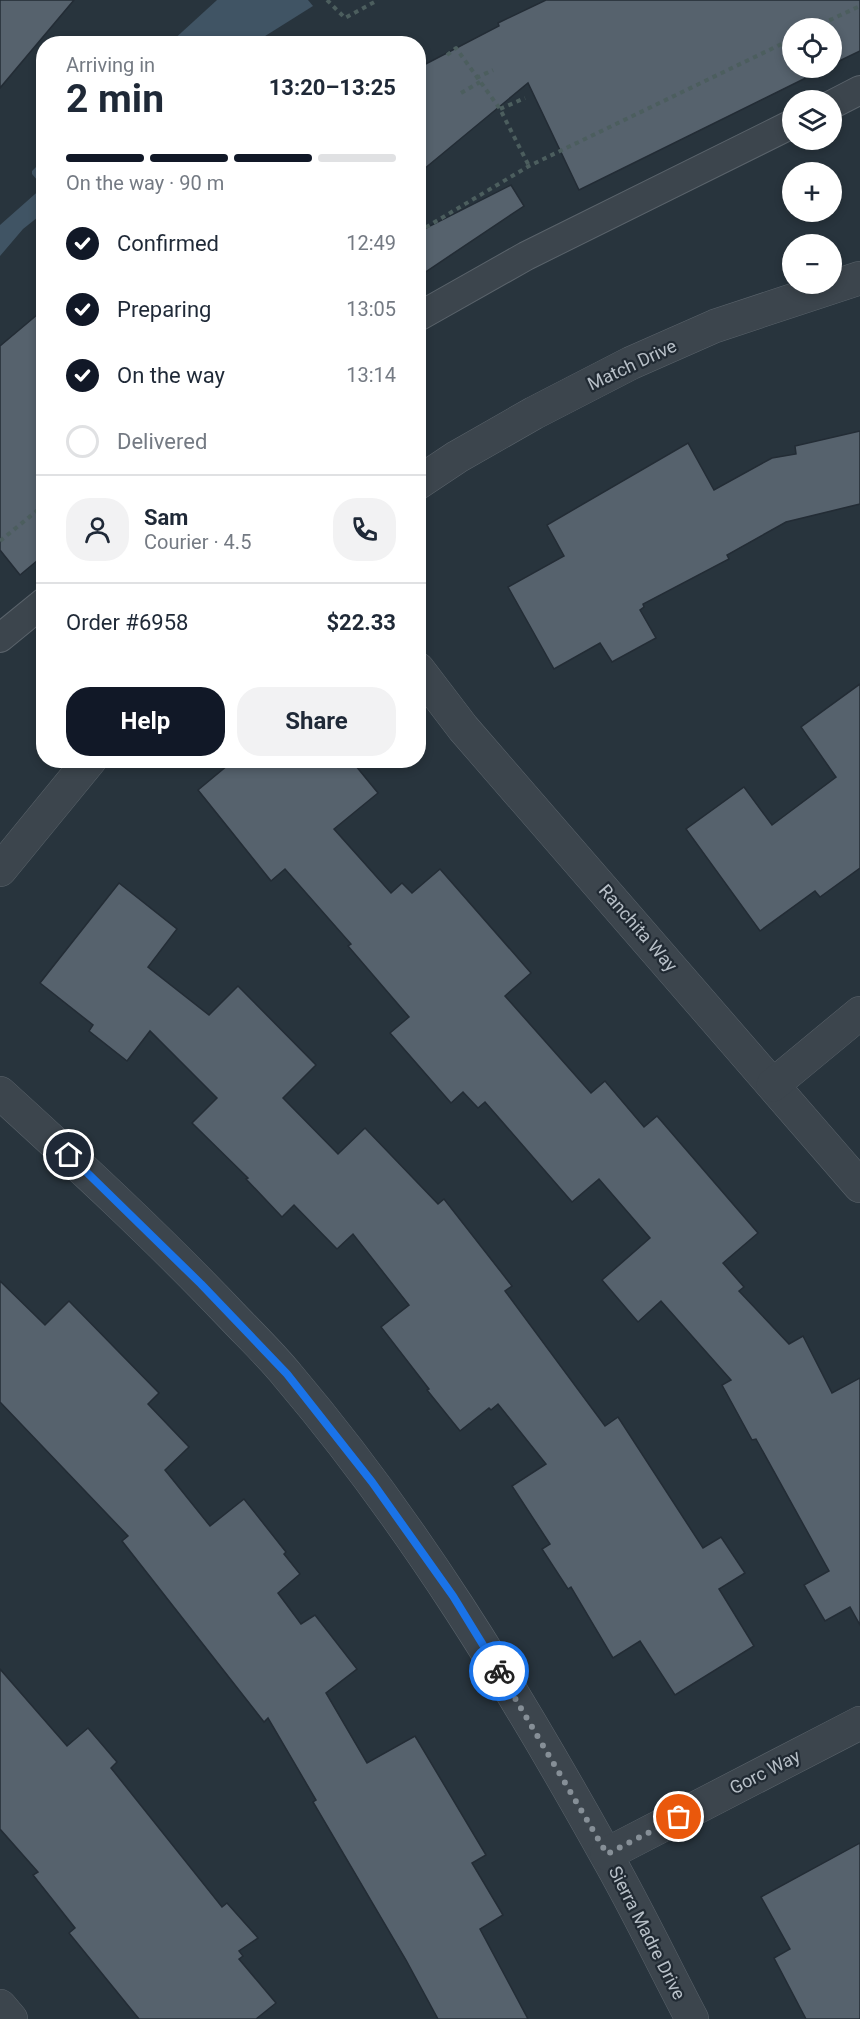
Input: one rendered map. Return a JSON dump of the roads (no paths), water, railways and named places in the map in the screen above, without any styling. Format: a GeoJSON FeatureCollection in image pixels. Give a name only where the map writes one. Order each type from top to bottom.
{"type":"FeatureCollection","features":[{"type":"Feature","properties":{"kind":"street","name":"Match Drive"},"geometry":{"type":"LineString","coordinates":[[426,478],[534,413],[631,363],[715,326],[860,278]]}},
{"type":"Feature","properties":{"kind":"street","name":"Ranchita Way"},"geometry":{"type":"LineString","coordinates":[[426,679],[463,728],[860,1186]]}},
{"type":"Feature","properties":{"kind":"street"},"geometry":{"type":"LineString","coordinates":[[0,870],[83,768]]}},
{"type":"Feature","properties":{"kind":"street"},"geometry":{"type":"LineString","coordinates":[[773,1085],[860,1013]]}},
{"type":"Feature","properties":{"kind":"street","name":"Sierra Madre Drive"},"geometry":{"type":"LineString","coordinates":[[0,1093],[103,1187],[177,1259],[294,1383],[372,1482],[453,1596],[531,1724],[607,1854],[692,2019]]}},
{"type":"Feature","properties":{"kind":"street","name":"Gorc Way"},"geometry":{"type":"LineString","coordinates":[[607,1854],[860,1723]]}},
{"type":"Feature","properties":{"kind":"street"},"geometry":{"type":"LineString","coordinates":[[0,2006],[11,2019]]}},
{"type":"Feature","properties":{"kind":"lane"},"geometry":{"type":"LineString","coordinates":[[842,99],[860,90]]}},
{"type":"Feature","properties":{"kind":"lane"},"geometry":{"type":"LineString","coordinates":[[426,312],[526,256],[782,129]]}},
{"type":"Feature","properties":{"kind":"lane"},"geometry":{"type":"LineString","coordinates":[[0,638],[36,609]]}},
{"type":"Feature","properties":{"kind":"water"},"geometry":{"type":"Polygon","coordinates":[[[217,0],[308,0],[313,6],[265,36],[178,36],[217,0]]]}},
{"type":"Feature","properties":{"kind":"water"},"geometry":{"type":"Polygon","coordinates":[[[36,167],[36,179],[32,174],[36,167]]]}},
{"type":"Feature","properties":{"kind":"water"},"geometry":{"type":"Polygon","coordinates":[[[36,193],[36,219],[23,229],[0,256],[0,225],[36,193]]]}}]}
